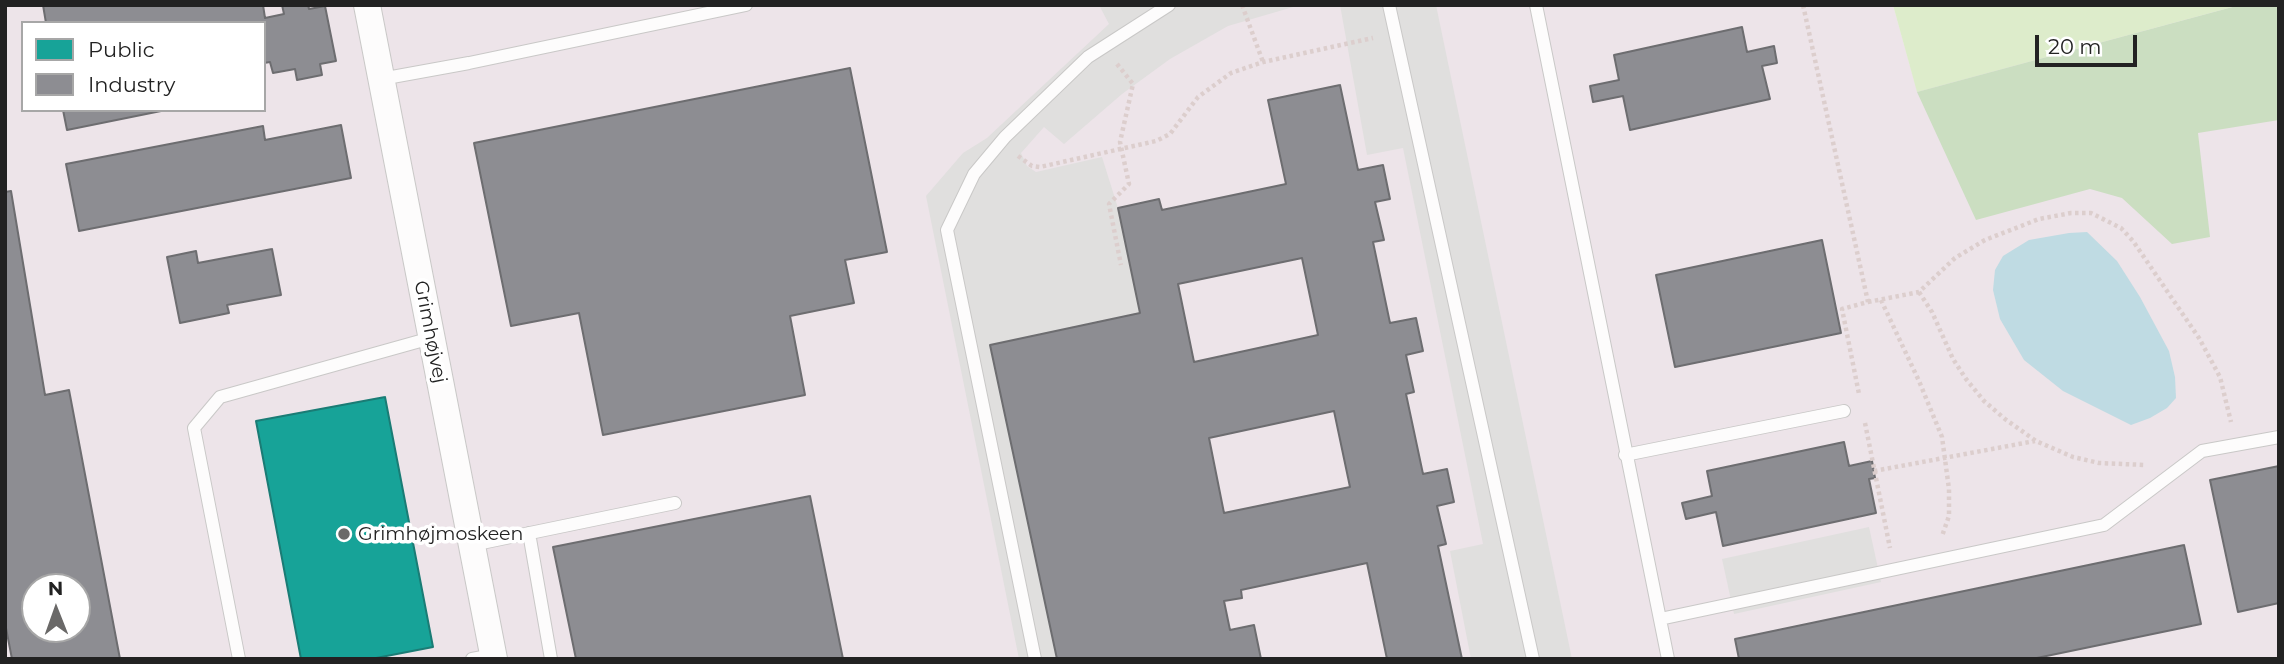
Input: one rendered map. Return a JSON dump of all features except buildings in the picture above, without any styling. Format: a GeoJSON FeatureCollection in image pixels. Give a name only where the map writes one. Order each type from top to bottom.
{"type":"FeatureCollection","features":[{"type":"Feature","properties":{"kind":"street","name":"Grimhøjvej"},"geometry":{"type":"LineString","coordinates":[[367,5],[472,545],[486,657]]}},
{"type":"Feature","properties":{"kind":"lane"},"geometry":{"type":"LineString","coordinates":[[381,79],[747,5]]}},
{"type":"Feature","properties":{"kind":"lane"},"geometry":{"type":"LineString","coordinates":[[1035,659],[947,230],[974,174],[1000,143],[1088,57],[1169,5]]}},
{"type":"Feature","properties":{"kind":"lane"},"geometry":{"type":"LineString","coordinates":[[1389,5],[1533,659]]}},
{"type":"Feature","properties":{"kind":"lane"},"geometry":{"type":"LineString","coordinates":[[1536,5],[1668,659]]}},
{"type":"Feature","properties":{"kind":"lane"},"geometry":{"type":"LineString","coordinates":[[239,659],[194,428],[220,397],[431,338]]}},
{"type":"Feature","properties":{"kind":"lane"},"geometry":{"type":"LineString","coordinates":[[1625,455],[1844,411]]}},
{"type":"Feature","properties":{"kind":"lane"},"geometry":{"type":"LineString","coordinates":[[1660,620],[2104,525],[2202,452],[2279,437]]}},
{"type":"Feature","properties":{"kind":"lane"},"geometry":{"type":"LineString","coordinates":[[472,545],[675,503]]}},
{"type":"Feature","properties":{"kind":"lane"},"geometry":{"type":"LineString","coordinates":[[529,533],[551,659]]}},
{"type":"Feature","properties":{"kind":"path"},"geometry":{"type":"LineString","coordinates":[[1241,5],[1263,62]]}},
{"type":"Feature","properties":{"kind":"path"},"geometry":{"type":"LineString","coordinates":[[1803,5],[1868,302]]}},
{"type":"Feature","properties":{"kind":"path"},"geometry":{"type":"LineString","coordinates":[[1000,143],[1032,166],[1040,167],[1156,141],[1170,134],[1198,97],[1231,73],[1263,62],[1395,33]]}},
{"type":"Feature","properties":{"kind":"path"},"geometry":{"type":"LineString","coordinates":[[1104,46],[1133,84],[1120,142],[1129,184],[1109,204],[1121,265]]}},
{"type":"Feature","properties":{"kind":"path"},"geometry":{"type":"LineString","coordinates":[[1860,396],[1842,309],[1919,292],[1955,258],[1985,240],[2028,223],[2070,213],[2091,213],[2122,228],[2199,338],[2220,377],[2236,445]]}},
{"type":"Feature","properties":{"kind":"path"},"geometry":{"type":"LineString","coordinates":[[1919,292],[1966,379],[1984,401],[2036,441],[2073,457],[2099,463],[2185,465]]}},
{"type":"Feature","properties":{"kind":"path"},"geometry":{"type":"LineString","coordinates":[[1881,300],[1937,421],[1946,458],[1949,516],[1936,561]]}},
{"type":"Feature","properties":{"kind":"path"},"geometry":{"type":"LineString","coordinates":[[1865,421],[1894,570]]}},
{"type":"Feature","properties":{"kind":"path"},"geometry":{"type":"LineString","coordinates":[[1874,471],[2036,441]]}},
{"type":"Feature","properties":{"kind":"shaded area"},"geometry":{"type":"Polygon","coordinates":[[[5,5],[1893,5],[1917,91],[2240,5],[2279,5],[2279,659],[5,659],[5,5]]]}},
{"type":"Feature","properties":{"kind":"shaded area"},"geometry":{"type":"Polygon","coordinates":[[[1099,5],[1300,5],[1228,26],[1170,59],[1122,94],[1064,144],[1044,127],[1021,153],[1027,166],[1036,172],[1102,157],[1118,208],[1140,313],[1057,659],[1019,659],[926,196],[963,153],[987,138],[1109,24],[1099,5]]]}},
{"type":"Feature","properties":{"kind":"shaded area"},"geometry":{"type":"Polygon","coordinates":[[[1340,5],[1436,5],[1572,659],[1471,659],[1450,551],[1483,544],[1403,148],[1367,155],[1340,5]]]}},
{"type":"Feature","properties":{"kind":"shaded area"},"geometry":{"type":"Polygon","coordinates":[[[1869,527],[1881,582],[1734,614],[1722,559],[1869,527]]]}},
{"type":"Feature","properties":{"kind":"green space"},"geometry":{"type":"Polygon","coordinates":[[[1893,5],[2240,5],[1917,92],[1893,5]]]}},
{"type":"Feature","properties":{"kind":"green space"},"geometry":{"type":"Polygon","coordinates":[[[2240,5],[2279,5],[2279,120],[2198,133],[2210,237],[2172,244],[2122,198],[2090,189],[1976,220],[1917,92],[2240,5]]]}},
{"type":"Feature","properties":{"kind":"water"},"geometry":{"type":"Polygon","coordinates":[[[2087,232],[2117,261],[2140,297],[2169,351],[2175,377],[2176,398],[2167,408],[2131,425],[2063,391],[2024,360],[2000,319],[1993,290],[1995,270],[2003,256],[2029,240],[2087,232]]]}},
{"type":"Feature","properties":{"kind":"place","name":"Grimhøjmoskeen"},"geometry":{"type":"Point","coordinates":[344,534]}}]}
